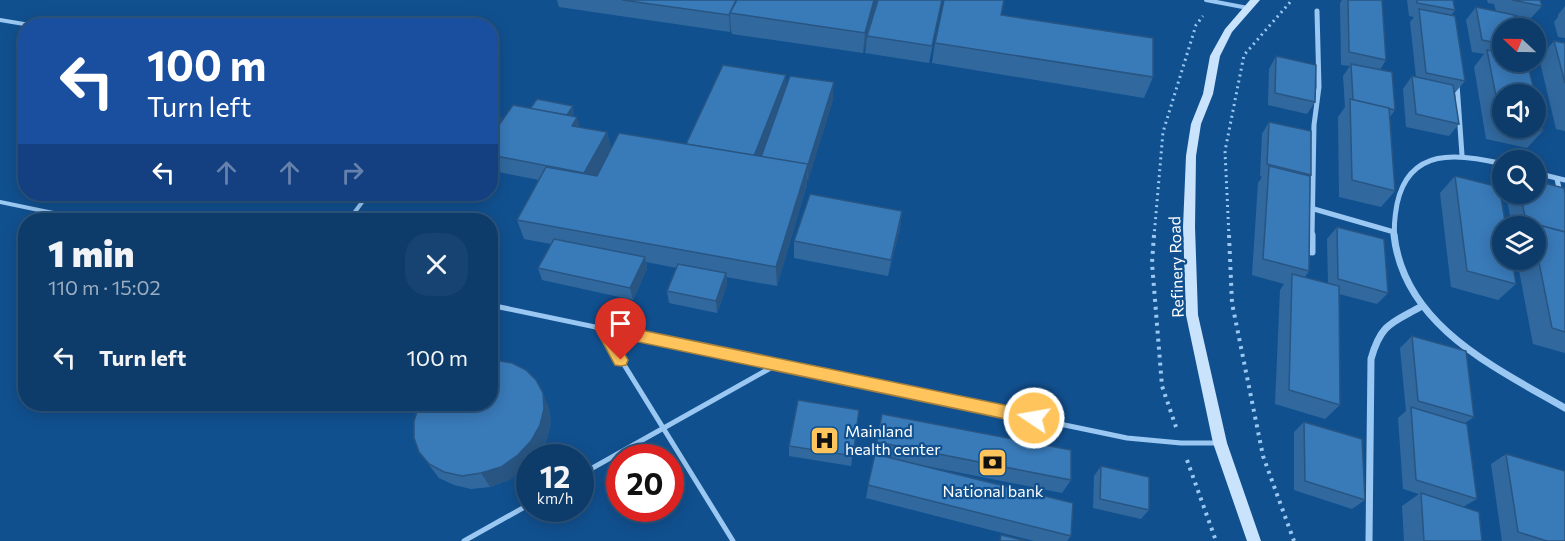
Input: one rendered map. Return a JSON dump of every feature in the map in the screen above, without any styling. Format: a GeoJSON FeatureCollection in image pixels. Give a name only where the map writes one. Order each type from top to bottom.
{"type":"FeatureCollection","features":[{"type":"Feature","properties":{"kind":"main road","name":"Refinery Road"},"geometry":{"type":"LineString","coordinates":[[1252,4],[1228,31],[1215,56],[1208,94],[1196,124],[1191,156],[1189,227],[1192,315],[1220,443],[1254,541]]}},
{"type":"Feature","properties":{"kind":"street"},"geometry":{"type":"LineString","coordinates":[[1312,252],[1314,125],[1318,87],[1317,11]]}},
{"type":"Feature","properties":{"kind":"street"},"geometry":{"type":"LineString","coordinates":[[1456,72],[1462,155]]}},
{"type":"Feature","properties":{"kind":"street"},"geometry":{"type":"LineString","coordinates":[[1492,162],[1462,155],[1433,161],[1407,175],[1401,185],[1394,232],[1401,262],[1422,306],[1447,333],[1486,362],[1565,408]]}},
{"type":"Feature","properties":{"kind":"street"},"geometry":{"type":"LineString","coordinates":[[1546,176],[1565,180]]}},
{"type":"Feature","properties":{"kind":"street"},"geometry":{"type":"LineString","coordinates":[[1557,179],[1561,197]]}},
{"type":"Feature","properties":{"kind":"street"},"geometry":{"type":"LineString","coordinates":[[1314,209],[1394,232]]}},
{"type":"Feature","properties":{"kind":"street"},"geometry":{"type":"LineString","coordinates":[[1369,541],[1371,359],[1377,338],[1385,327],[1422,306]]}},
{"type":"Feature","properties":{"kind":"lane"},"geometry":{"type":"LineString","coordinates":[[1206,0],[1252,4]]}},
{"type":"Feature","properties":{"kind":"lane"},"geometry":{"type":"LineString","coordinates":[[0,20],[18,23]]}},
{"type":"Feature","properties":{"kind":"lane"},"geometry":{"type":"LineString","coordinates":[[0,202],[53,213]]}},
{"type":"Feature","properties":{"kind":"lane"},"geometry":{"type":"LineString","coordinates":[[498,307],[1127,438],[1181,443],[1220,443]]}},
{"type":"Feature","properties":{"kind":"lane"},"geometry":{"type":"LineString","coordinates":[[602,328],[662,429],[733,541]]}},
{"type":"Feature","properties":{"kind":"lane"},"geometry":{"type":"LineString","coordinates":[[594,467],[776,364]]}},
{"type":"Feature","properties":{"kind":"lane"},"geometry":{"type":"LineString","coordinates":[[465,541],[516,512]]}},
{"type":"Feature","properties":{"kind":"path"},"geometry":{"type":"LineString","coordinates":[[1292,0],[1244,55],[1226,151],[1232,303],[1263,456],[1294,541]]}},
{"type":"Feature","properties":{"kind":"building"},"geometry":{"type":"Polygon","coordinates":[[[622,0],[736,0],[729,15],[622,0]]]}},
{"type":"Feature","properties":{"kind":"building"},"geometry":{"type":"Polygon","coordinates":[[[737,0],[874,0],[865,33],[730,13],[737,0]]]}},
{"type":"Feature","properties":{"kind":"building"},"geometry":{"type":"Polygon","coordinates":[[[878,0],[942,0],[932,46],[867,36],[878,0]]]}},
{"type":"Feature","properties":{"kind":"building"},"geometry":{"type":"Polygon","coordinates":[[[944,0],[1004,0],[1001,15],[1153,38],[1153,77],[935,43],[944,0]]]}},
{"type":"Feature","properties":{"kind":"building"},"geometry":{"type":"Polygon","coordinates":[[[1348,0],[1382,0],[1386,60],[1349,52],[1348,0]]]}},
{"type":"Feature","properties":{"kind":"building"},"geometry":{"type":"Polygon","coordinates":[[[1417,0],[1453,0],[1455,10],[1417,3],[1417,0]]]}},
{"type":"Feature","properties":{"kind":"building"},"geometry":{"type":"Polygon","coordinates":[[[1512,0],[1540,0],[1542,6],[1512,0]]]}},
{"type":"Feature","properties":{"kind":"building"},"geometry":{"type":"Polygon","coordinates":[[[1476,7],[1514,15],[1515,18],[1492,18],[1492,42],[1482,40],[1476,7]]]}},
{"type":"Feature","properties":{"kind":"building"},"geometry":{"type":"Polygon","coordinates":[[[1419,9],[1455,16],[1465,81],[1426,73],[1419,9]]]}},
{"type":"Feature","properties":{"kind":"building"},"geometry":{"type":"Polygon","coordinates":[[[1554,41],[1565,43],[1565,83],[1554,41]]]}},
{"type":"Feature","properties":{"kind":"building"},"geometry":{"type":"Polygon","coordinates":[[[1487,50],[1492,51],[1492,72],[1530,72],[1532,84],[1494,84],[1487,50]]]}},
{"type":"Feature","properties":{"kind":"building"},"geometry":{"type":"Polygon","coordinates":[[[1276,56],[1316,65],[1315,102],[1275,93],[1276,56]]]}},
{"type":"Feature","properties":{"kind":"building"},"geometry":{"type":"Polygon","coordinates":[[[1351,64],[1392,72],[1395,110],[1353,100],[1351,64]]]}},
{"type":"Feature","properties":{"kind":"building"},"geometry":{"type":"Polygon","coordinates":[[[723,65],[786,75],[754,156],[686,144],[723,65]]]}},
{"type":"Feature","properties":{"kind":"building"},"geometry":{"type":"Polygon","coordinates":[[[790,76],[834,82],[808,165],[761,157],[790,76]]]}},
{"type":"Feature","properties":{"kind":"building"},"geometry":{"type":"Polygon","coordinates":[[[1412,76],[1453,85],[1459,124],[1416,114],[1412,76]]]}},
{"type":"Feature","properties":{"kind":"building"},"geometry":{"type":"Polygon","coordinates":[[[537,99],[573,106],[567,115],[530,109],[537,99]]]}},
{"type":"Feature","properties":{"kind":"building"},"geometry":{"type":"Polygon","coordinates":[[[1350,99],[1389,108],[1395,191],[1352,180],[1350,99]]]}},
{"type":"Feature","properties":{"kind":"building"},"geometry":{"type":"Polygon","coordinates":[[[513,105],[577,117],[572,126],[607,132],[584,173],[498,156],[498,127],[513,105]]]}},
{"type":"Feature","properties":{"kind":"building"},"geometry":{"type":"Polygon","coordinates":[[[1269,122],[1311,131],[1311,175],[1267,164],[1269,122]]]}},
{"type":"Feature","properties":{"kind":"building"},"geometry":{"type":"Polygon","coordinates":[[[619,133],[808,164],[776,267],[517,220],[546,167],[597,176],[619,133]]]}},
{"type":"Feature","properties":{"kind":"building"},"geometry":{"type":"Polygon","coordinates":[[[1269,166],[1310,176],[1309,271],[1263,259],[1269,166]]]}},
{"type":"Feature","properties":{"kind":"building"},"geometry":{"type":"Polygon","coordinates":[[[1455,176],[1492,185],[1492,204],[1502,204],[1504,216],[1492,216],[1492,270],[1514,270],[1516,284],[1467,271],[1455,176]]]}},
{"type":"Feature","properties":{"kind":"building"},"geometry":{"type":"Polygon","coordinates":[[[1546,184],[1564,188],[1565,232],[1546,227],[1546,216],[1525,216],[1522,204],[1546,204],[1546,184]]]}},
{"type":"Feature","properties":{"kind":"building"},"geometry":{"type":"Polygon","coordinates":[[[810,194],[902,211],[891,260],[794,241],[810,194]]]}},
{"type":"Feature","properties":{"kind":"building"},"geometry":{"type":"Polygon","coordinates":[[[1337,227],[1384,239],[1388,293],[1338,279],[1337,227]]]}},
{"type":"Feature","properties":{"kind":"building"},"geometry":{"type":"Polygon","coordinates":[[[1546,227],[1565,232],[1565,332],[1552,328],[1541,270],[1546,270],[1546,227]]]}},
{"type":"Feature","properties":{"kind":"building"},"geometry":{"type":"Polygon","coordinates":[[[554,239],[645,257],[630,288],[538,268],[554,239]]]}},
{"type":"Feature","properties":{"kind":"building"},"geometry":{"type":"Polygon","coordinates":[[[678,264],[726,273],[716,301],[667,291],[678,264]]]}},
{"type":"Feature","properties":{"kind":"building"},"geometry":{"type":"Polygon","coordinates":[[[1292,274],[1339,286],[1340,405],[1289,390],[1292,274]]]}},
{"type":"Feature","properties":{"kind":"building"},"geometry":{"type":"Polygon","coordinates":[[[1412,336],[1466,351],[1474,417],[1418,401],[1412,336]]]}},
{"type":"Feature","properties":{"kind":"building"},"geometry":{"type":"Polygon","coordinates":[[[498,361],[512,363],[526,370],[536,380],[543,393],[544,409],[540,425],[531,441],[528,444],[516,444],[516,456],[501,467],[462,476],[444,472],[429,464],[419,452],[414,438],[414,421],[417,411],[498,411],[498,361]]]}},
{"type":"Feature","properties":{"kind":"building"},"geometry":{"type":"Polygon","coordinates":[[[798,400],[859,410],[853,456],[789,446],[798,400]]]}},
{"type":"Feature","properties":{"kind":"building"},"geometry":{"type":"Polygon","coordinates":[[[1411,407],[1467,424],[1477,499],[1416,480],[1411,407]]]}},
{"type":"Feature","properties":{"kind":"building"},"geometry":{"type":"Polygon","coordinates":[[[882,414],[1071,450],[1071,480],[877,442],[882,414]]]}},
{"type":"Feature","properties":{"kind":"building"},"geometry":{"type":"Polygon","coordinates":[[[1304,422],[1362,439],[1365,500],[1305,481],[1304,422]]]}},
{"type":"Feature","properties":{"kind":"building"},"geometry":{"type":"Polygon","coordinates":[[[875,454],[1073,503],[1071,536],[868,485],[875,454]]]}},
{"type":"Feature","properties":{"kind":"building"},"geometry":{"type":"Polygon","coordinates":[[[1506,454],[1565,471],[1565,541],[1547,541],[1518,532],[1506,454]]]}},
{"type":"Feature","properties":{"kind":"building"},"geometry":{"type":"Polygon","coordinates":[[[1101,466],[1149,477],[1149,510],[1100,499],[1101,466]]]}},
{"type":"Feature","properties":{"kind":"building"},"geometry":{"type":"Polygon","coordinates":[[[1421,493],[1479,512],[1482,541],[1424,541],[1421,493]]]}},
{"type":"Feature","properties":{"kind":"building"},"geometry":{"type":"Polygon","coordinates":[[[1001,535],[1026,541],[1000,541],[1001,535]]]}},
{"type":"Feature","properties":{"kind":"place","name":"Mainland health center"},"geometry":{"type":"Point","coordinates":[824,440]}},
{"type":"Feature","properties":{"kind":"place","name":"National bank"},"geometry":{"type":"Point","coordinates":[993,463]}},
{"type":"Feature","properties":{"kind":"route"},"geometry":{"type":"LineString","coordinates":[[621,360],[602,328],[1034,418]]}}]}
